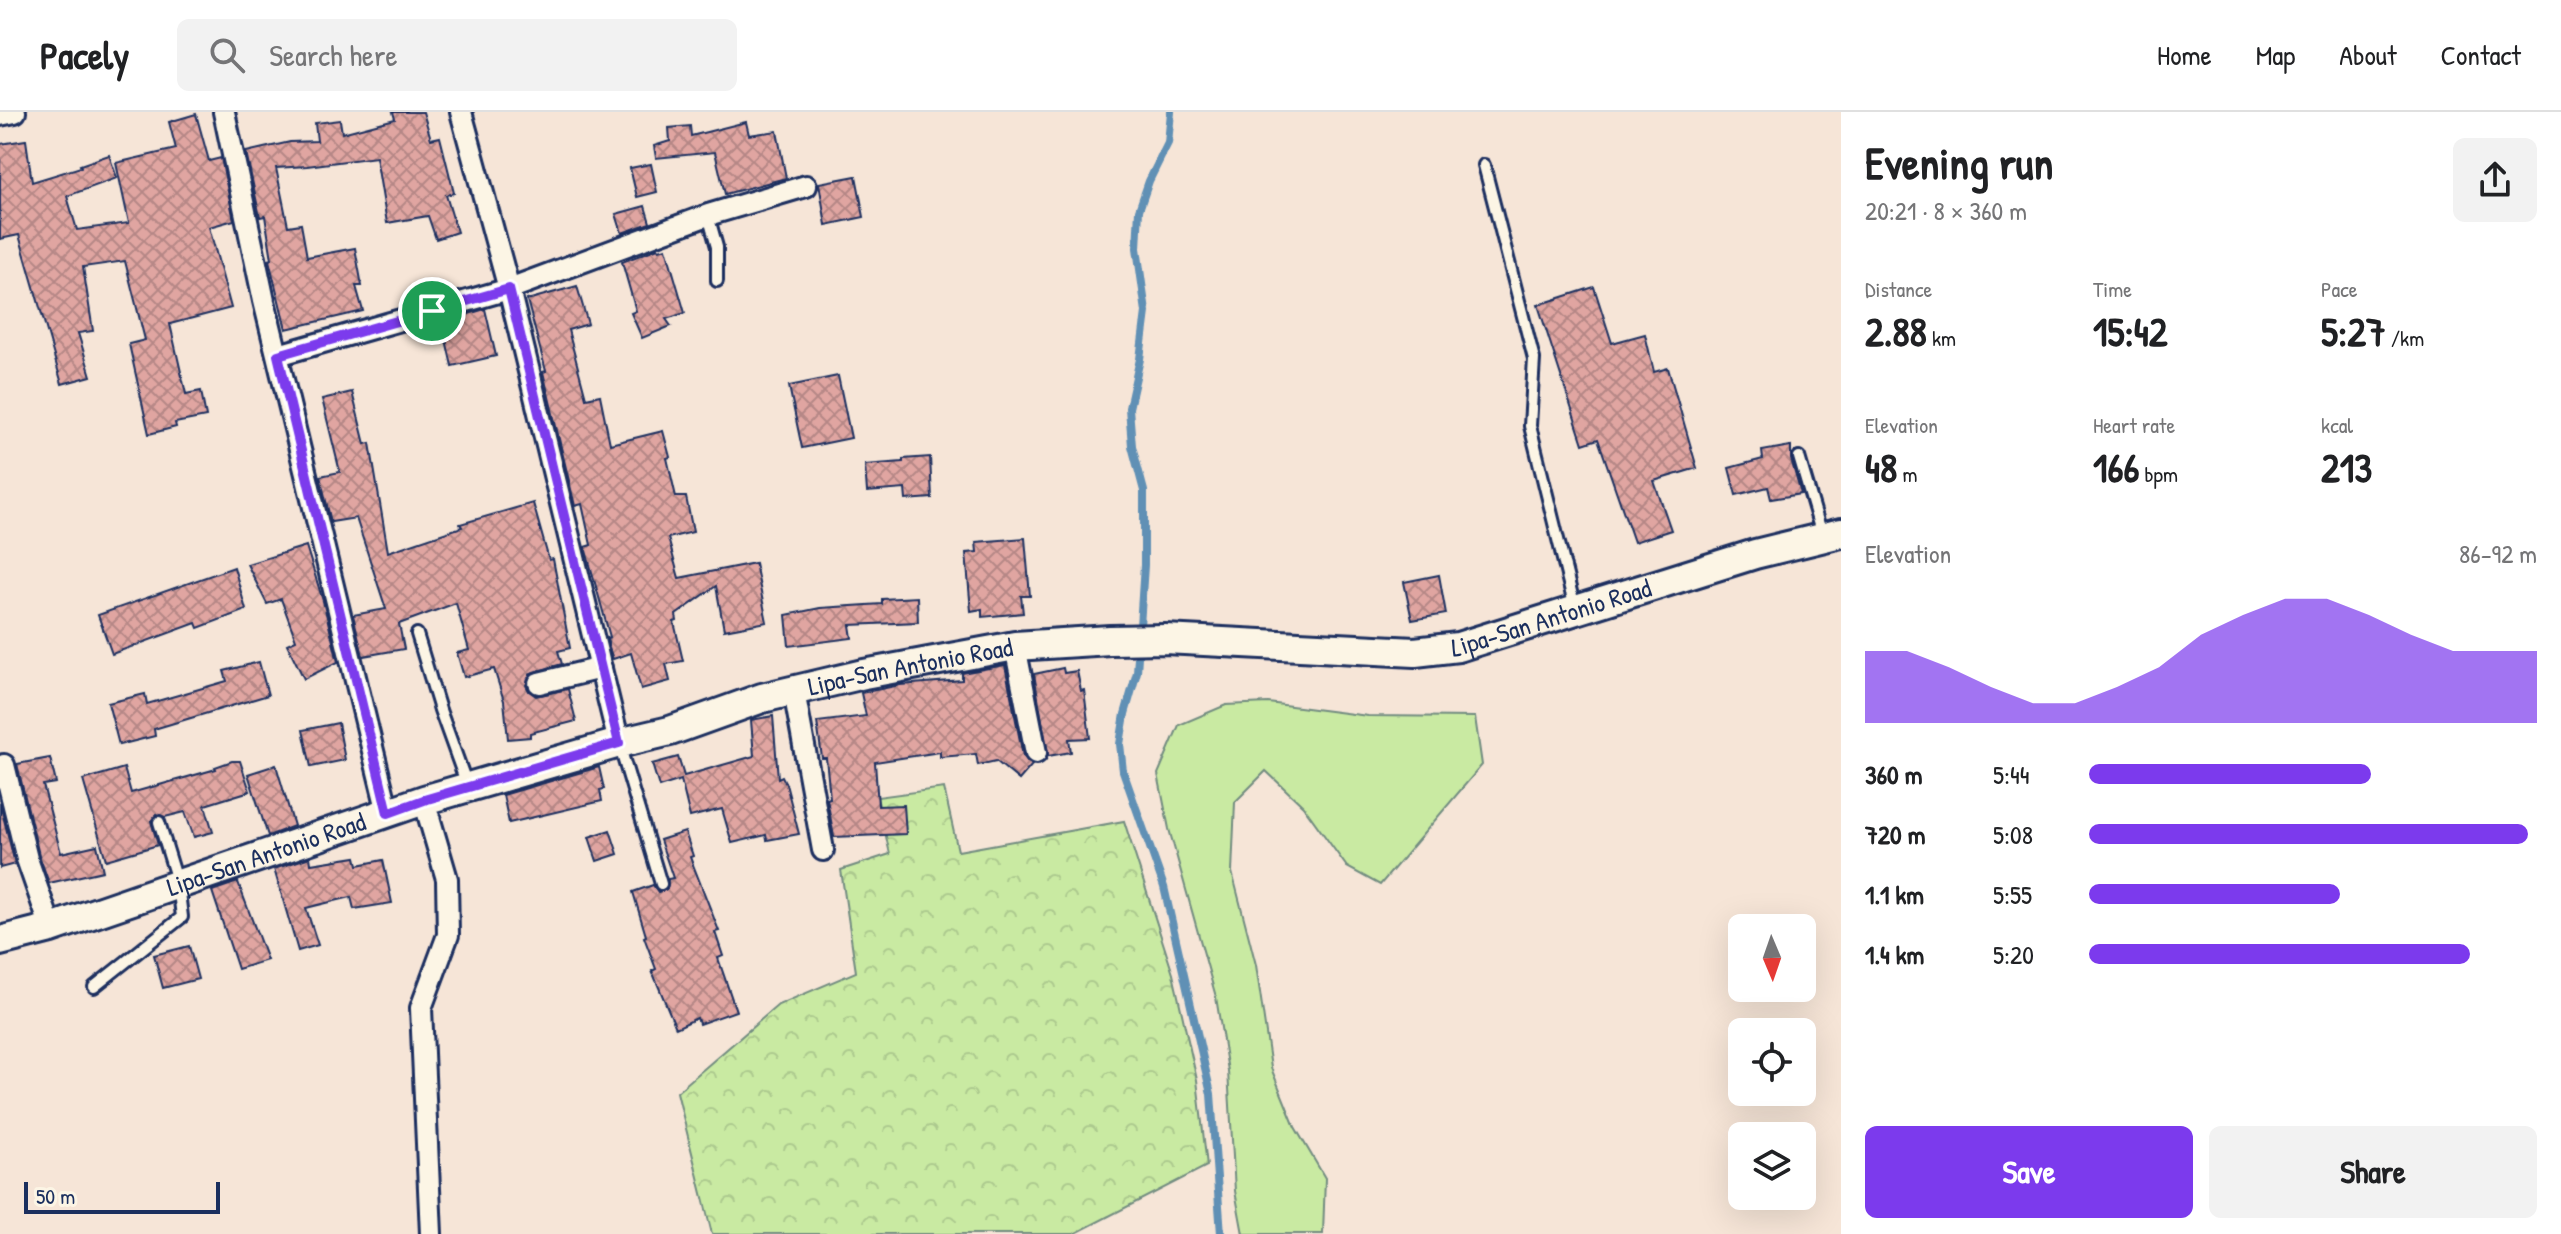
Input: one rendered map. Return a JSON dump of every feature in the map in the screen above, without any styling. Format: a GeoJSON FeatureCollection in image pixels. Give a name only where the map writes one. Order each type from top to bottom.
{"type":"FeatureCollection","features":[{"type":"Feature","properties":{"kind":"main road","name":"Lipa-San Antonio Road"},"geometry":{"type":"LineString","coordinates":[[0,941],[51,928],[424,800],[670,731],[762,698],[864,674],[1015,646],[1110,640],[1165,639],[1415,652],[1458,647],[1755,554],[1832,535]]}},
{"type":"Feature","properties":{"kind":"street"},"geometry":{"type":"LineString","coordinates":[[0,115],[15,112]]}},
{"type":"Feature","properties":{"kind":"street"},"geometry":{"type":"LineString","coordinates":[[224,112],[278,355],[388,813]]}},
{"type":"Feature","properties":{"kind":"street"},"geometry":{"type":"LineString","coordinates":[[461,112],[509,289],[619,743]]}},
{"type":"Feature","properties":{"kind":"street"},"geometry":{"type":"LineString","coordinates":[[278,355],[509,289],[708,215],[806,186]]}},
{"type":"Feature","properties":{"kind":"street"},"geometry":{"type":"LineString","coordinates":[[1015,646],[1036,753]]}},
{"type":"Feature","properties":{"kind":"street"},"geometry":{"type":"LineString","coordinates":[[539,683],[601,668]]}},
{"type":"Feature","properties":{"kind":"street"},"geometry":{"type":"LineString","coordinates":[[794,691],[823,850]]}},
{"type":"Feature","properties":{"kind":"street"},"geometry":{"type":"LineString","coordinates":[[4,765],[24,847],[51,928]]}},
{"type":"Feature","properties":{"kind":"street"},"geometry":{"type":"LineString","coordinates":[[424,800],[447,879],[448,935],[421,1008],[431,1234]]}},
{"type":"Feature","properties":{"kind":"lane"},"geometry":{"type":"LineString","coordinates":[[1484,165],[1534,359],[1530,426],[1575,610]]}},
{"type":"Feature","properties":{"kind":"lane"},"geometry":{"type":"LineString","coordinates":[[708,215],[717,247],[717,281]]}},
{"type":"Feature","properties":{"kind":"lane"},"geometry":{"type":"LineString","coordinates":[[1799,457],[1832,535]]}},
{"type":"Feature","properties":{"kind":"lane"},"geometry":{"type":"LineString","coordinates":[[417,634],[468,787]]}},
{"type":"Feature","properties":{"kind":"lane"},"geometry":{"type":"LineString","coordinates":[[619,743],[661,884]]}},
{"type":"Feature","properties":{"kind":"lane"},"geometry":{"type":"LineString","coordinates":[[94,987],[182,917],[178,884],[159,822]]}},
{"type":"Feature","properties":{"kind":"green space"},"geometry":{"type":"Polygon","coordinates":[[[1268,703],[1368,716],[1475,717],[1482,765],[1380,885],[1347,867],[1303,806],[1266,771],[1235,802],[1232,872],[1256,965],[1271,1068],[1295,1127],[1325,1178],[1323,1234],[1243,1234],[1235,1191],[1228,1071],[1216,997],[1169,829],[1158,774],[1179,725],[1226,705],[1268,703]]]}},
{"type":"Feature","properties":{"kind":"green space"},"geometry":{"type":"Polygon","coordinates":[[[944,788],[958,851],[1124,821],[1173,974],[1197,1080],[1207,1166],[1074,1234],[712,1234],[677,1092],[778,1005],[856,972],[841,870],[890,854],[877,797],[944,788]]]}},
{"type":"Feature","properties":{"kind":"building"},"geometry":{"type":"Polygon","coordinates":[[[393,112],[423,112],[431,139],[440,137],[454,193],[446,195],[457,232],[436,239],[428,216],[387,223],[376,157],[276,168],[288,226],[301,224],[307,257],[355,248],[362,286],[356,286],[363,311],[286,329],[269,260],[272,259],[265,216],[260,217],[246,152],[290,142],[317,141],[315,123],[340,120],[342,133],[395,119],[393,112]]]}},
{"type":"Feature","properties":{"kind":"building"},"geometry":{"type":"Polygon","coordinates":[[[196,114],[209,161],[221,158],[234,220],[209,227],[231,308],[170,324],[186,394],[201,391],[206,417],[175,423],[176,427],[149,434],[129,344],[145,340],[125,261],[83,267],[93,331],[78,333],[91,376],[62,384],[19,235],[0,239],[0,144],[26,140],[32,182],[109,155],[117,178],[67,196],[77,230],[129,223],[116,163],[176,149],[169,122],[196,114]]]}},
{"type":"Feature","properties":{"kind":"building"},"geometry":{"type":"Polygon","coordinates":[[[746,122],[749,135],[777,131],[786,178],[725,194],[715,152],[656,158],[654,146],[670,141],[669,128],[690,126],[691,136],[746,122]]]}},
{"type":"Feature","properties":{"kind":"building"},"geometry":{"type":"Polygon","coordinates":[[[651,164],[657,192],[637,197],[630,168],[651,164]]]}},
{"type":"Feature","properties":{"kind":"building"},"geometry":{"type":"Polygon","coordinates":[[[856,176],[864,217],[826,225],[819,183],[856,176]]]}},
{"type":"Feature","properties":{"kind":"building"},"geometry":{"type":"Polygon","coordinates":[[[645,206],[650,223],[622,233],[616,214],[645,206]]]}},
{"type":"Feature","properties":{"kind":"building"},"geometry":{"type":"Polygon","coordinates":[[[658,248],[666,248],[685,313],[666,319],[671,326],[642,338],[631,313],[636,311],[622,262],[658,248]]]}},
{"type":"Feature","properties":{"kind":"building"},"geometry":{"type":"Polygon","coordinates":[[[577,286],[588,324],[568,330],[586,398],[600,395],[610,444],[663,431],[676,497],[686,497],[693,532],[668,538],[679,578],[755,563],[767,622],[724,630],[716,586],[676,615],[677,621],[674,622],[683,661],[666,664],[670,681],[641,689],[631,653],[613,659],[609,648],[607,638],[610,637],[585,547],[591,545],[582,504],[575,506],[527,300],[577,286]]]}},
{"type":"Feature","properties":{"kind":"building"},"geometry":{"type":"Polygon","coordinates":[[[1594,287],[1612,343],[1645,334],[1654,372],[1668,368],[1697,468],[1654,481],[1671,530],[1634,542],[1598,439],[1583,444],[1538,305],[1594,287]]]}},
{"type":"Feature","properties":{"kind":"building"},"geometry":{"type":"Polygon","coordinates":[[[485,309],[496,356],[452,366],[442,322],[485,309]]]}},
{"type":"Feature","properties":{"kind":"building"},"geometry":{"type":"Polygon","coordinates":[[[838,376],[851,438],[802,448],[789,386],[838,376]]]}},
{"type":"Feature","properties":{"kind":"building"},"geometry":{"type":"Polygon","coordinates":[[[352,392],[365,444],[370,443],[388,552],[462,527],[460,524],[533,503],[549,560],[553,559],[570,648],[558,651],[562,664],[531,673],[526,685],[536,696],[568,689],[576,721],[530,733],[530,737],[508,739],[504,701],[494,669],[464,677],[457,653],[469,650],[456,603],[399,624],[404,649],[363,656],[353,615],[386,609],[356,518],[331,522],[320,476],[340,472],[322,399],[352,392]]]}},
{"type":"Feature","properties":{"kind":"building"},"geometry":{"type":"Polygon","coordinates":[[[1791,446],[1791,459],[1801,494],[1771,499],[1768,487],[1736,495],[1729,468],[1763,459],[1762,451],[1791,446]]]}},
{"type":"Feature","properties":{"kind":"building"},"geometry":{"type":"Polygon","coordinates":[[[930,457],[932,498],[906,500],[905,489],[867,492],[865,465],[930,457]]]}},
{"type":"Feature","properties":{"kind":"building"},"geometry":{"type":"Polygon","coordinates":[[[1025,538],[1030,596],[1021,596],[1023,613],[982,617],[982,609],[971,611],[966,553],[977,552],[976,542],[1025,538]]]}},
{"type":"Feature","properties":{"kind":"building"},"geometry":{"type":"Polygon","coordinates":[[[306,546],[338,662],[304,679],[287,644],[296,640],[281,599],[267,604],[247,564],[306,546]]]}},
{"type":"Feature","properties":{"kind":"building"},"geometry":{"type":"Polygon","coordinates":[[[234,567],[246,610],[198,628],[196,623],[112,654],[98,615],[234,567]]]}},
{"type":"Feature","properties":{"kind":"building"},"geometry":{"type":"Polygon","coordinates":[[[1439,575],[1446,614],[1412,620],[1404,582],[1439,575]]]}},
{"type":"Feature","properties":{"kind":"building"},"geometry":{"type":"Polygon","coordinates":[[[917,597],[918,622],[850,625],[852,638],[789,646],[786,615],[820,608],[882,604],[882,599],[917,597]]]}},
{"type":"Feature","properties":{"kind":"building"},"geometry":{"type":"Polygon","coordinates":[[[259,662],[268,695],[154,729],[155,736],[119,745],[108,703],[145,694],[147,704],[227,681],[224,671],[259,662]]]}},
{"type":"Feature","properties":{"kind":"building"},"geometry":{"type":"Polygon","coordinates":[[[1005,665],[1023,756],[1032,765],[1019,780],[996,761],[978,765],[976,754],[940,757],[940,752],[875,762],[878,806],[904,805],[906,834],[834,837],[827,799],[830,798],[826,758],[822,758],[817,722],[866,716],[861,693],[900,685],[962,680],[962,673],[1005,665]]]}},
{"type":"Feature","properties":{"kind":"building"},"geometry":{"type":"Polygon","coordinates":[[[1063,668],[1064,673],[1077,671],[1081,691],[1084,690],[1090,738],[1069,739],[1071,752],[1048,756],[1034,674],[1063,668]]]}},
{"type":"Feature","properties":{"kind":"building"},"geometry":{"type":"Polygon","coordinates":[[[773,716],[778,778],[782,776],[786,784],[799,834],[767,840],[766,835],[732,843],[722,809],[690,817],[681,780],[659,787],[652,764],[678,757],[684,776],[754,756],[751,720],[773,716]]]}},
{"type":"Feature","properties":{"kind":"building"},"geometry":{"type":"Polygon","coordinates":[[[338,723],[345,760],[311,767],[303,730],[338,723]]]}},
{"type":"Feature","properties":{"kind":"building"},"geometry":{"type":"Polygon","coordinates":[[[50,758],[56,783],[43,785],[61,853],[97,845],[103,871],[49,883],[17,764],[50,758]]]}},
{"type":"Feature","properties":{"kind":"building"},"geometry":{"type":"Polygon","coordinates":[[[232,761],[240,761],[250,791],[205,805],[213,832],[194,837],[185,812],[165,817],[157,814],[151,821],[158,845],[106,860],[83,780],[124,768],[131,793],[216,769],[232,761]]]}},
{"type":"Feature","properties":{"kind":"building"},"geometry":{"type":"Polygon","coordinates":[[[276,765],[294,826],[268,836],[248,774],[276,765]]]}},
{"type":"Feature","properties":{"kind":"building"},"geometry":{"type":"Polygon","coordinates":[[[599,767],[604,789],[600,790],[602,801],[509,823],[503,795],[599,767]]]}},
{"type":"Feature","properties":{"kind":"building"},"geometry":{"type":"Polygon","coordinates":[[[0,803],[15,864],[0,868],[0,803]]]}},
{"type":"Feature","properties":{"kind":"building"},"geometry":{"type":"Polygon","coordinates":[[[610,830],[618,854],[597,861],[589,837],[610,830]]]}},
{"type":"Feature","properties":{"kind":"building"},"geometry":{"type":"Polygon","coordinates":[[[685,832],[693,856],[690,857],[719,931],[715,932],[723,956],[718,958],[736,1011],[699,1024],[697,1018],[676,1028],[652,971],[656,969],[633,892],[653,885],[658,892],[667,889],[668,879],[673,878],[660,840],[685,832]]]}},
{"type":"Feature","properties":{"kind":"building"},"geometry":{"type":"Polygon","coordinates":[[[310,857],[311,864],[356,857],[358,865],[383,860],[392,903],[354,909],[351,897],[306,908],[318,945],[298,951],[274,869],[310,857]]]}},
{"type":"Feature","properties":{"kind":"building"},"geometry":{"type":"Polygon","coordinates":[[[238,882],[267,960],[238,969],[212,891],[238,882]]]}},
{"type":"Feature","properties":{"kind":"building"},"geometry":{"type":"Polygon","coordinates":[[[189,946],[198,979],[163,988],[154,955],[189,946]]]}},
{"type":"Feature","properties":{"kind":"waterway"},"geometry":{"type":"LineString","coordinates":[[1171,112],[1168,143],[1139,210],[1137,248],[1146,312],[1129,408],[1132,446],[1144,491],[1144,565],[1137,672],[1120,744],[1123,771],[1164,887],[1211,1094],[1221,1234]]}},
{"type":"Feature","properties":{"kind":"route"},"geometry":{"type":"LineString","coordinates":[[509,289],[619,743],[388,813],[278,355],[432,311],[509,289]]}}]}
